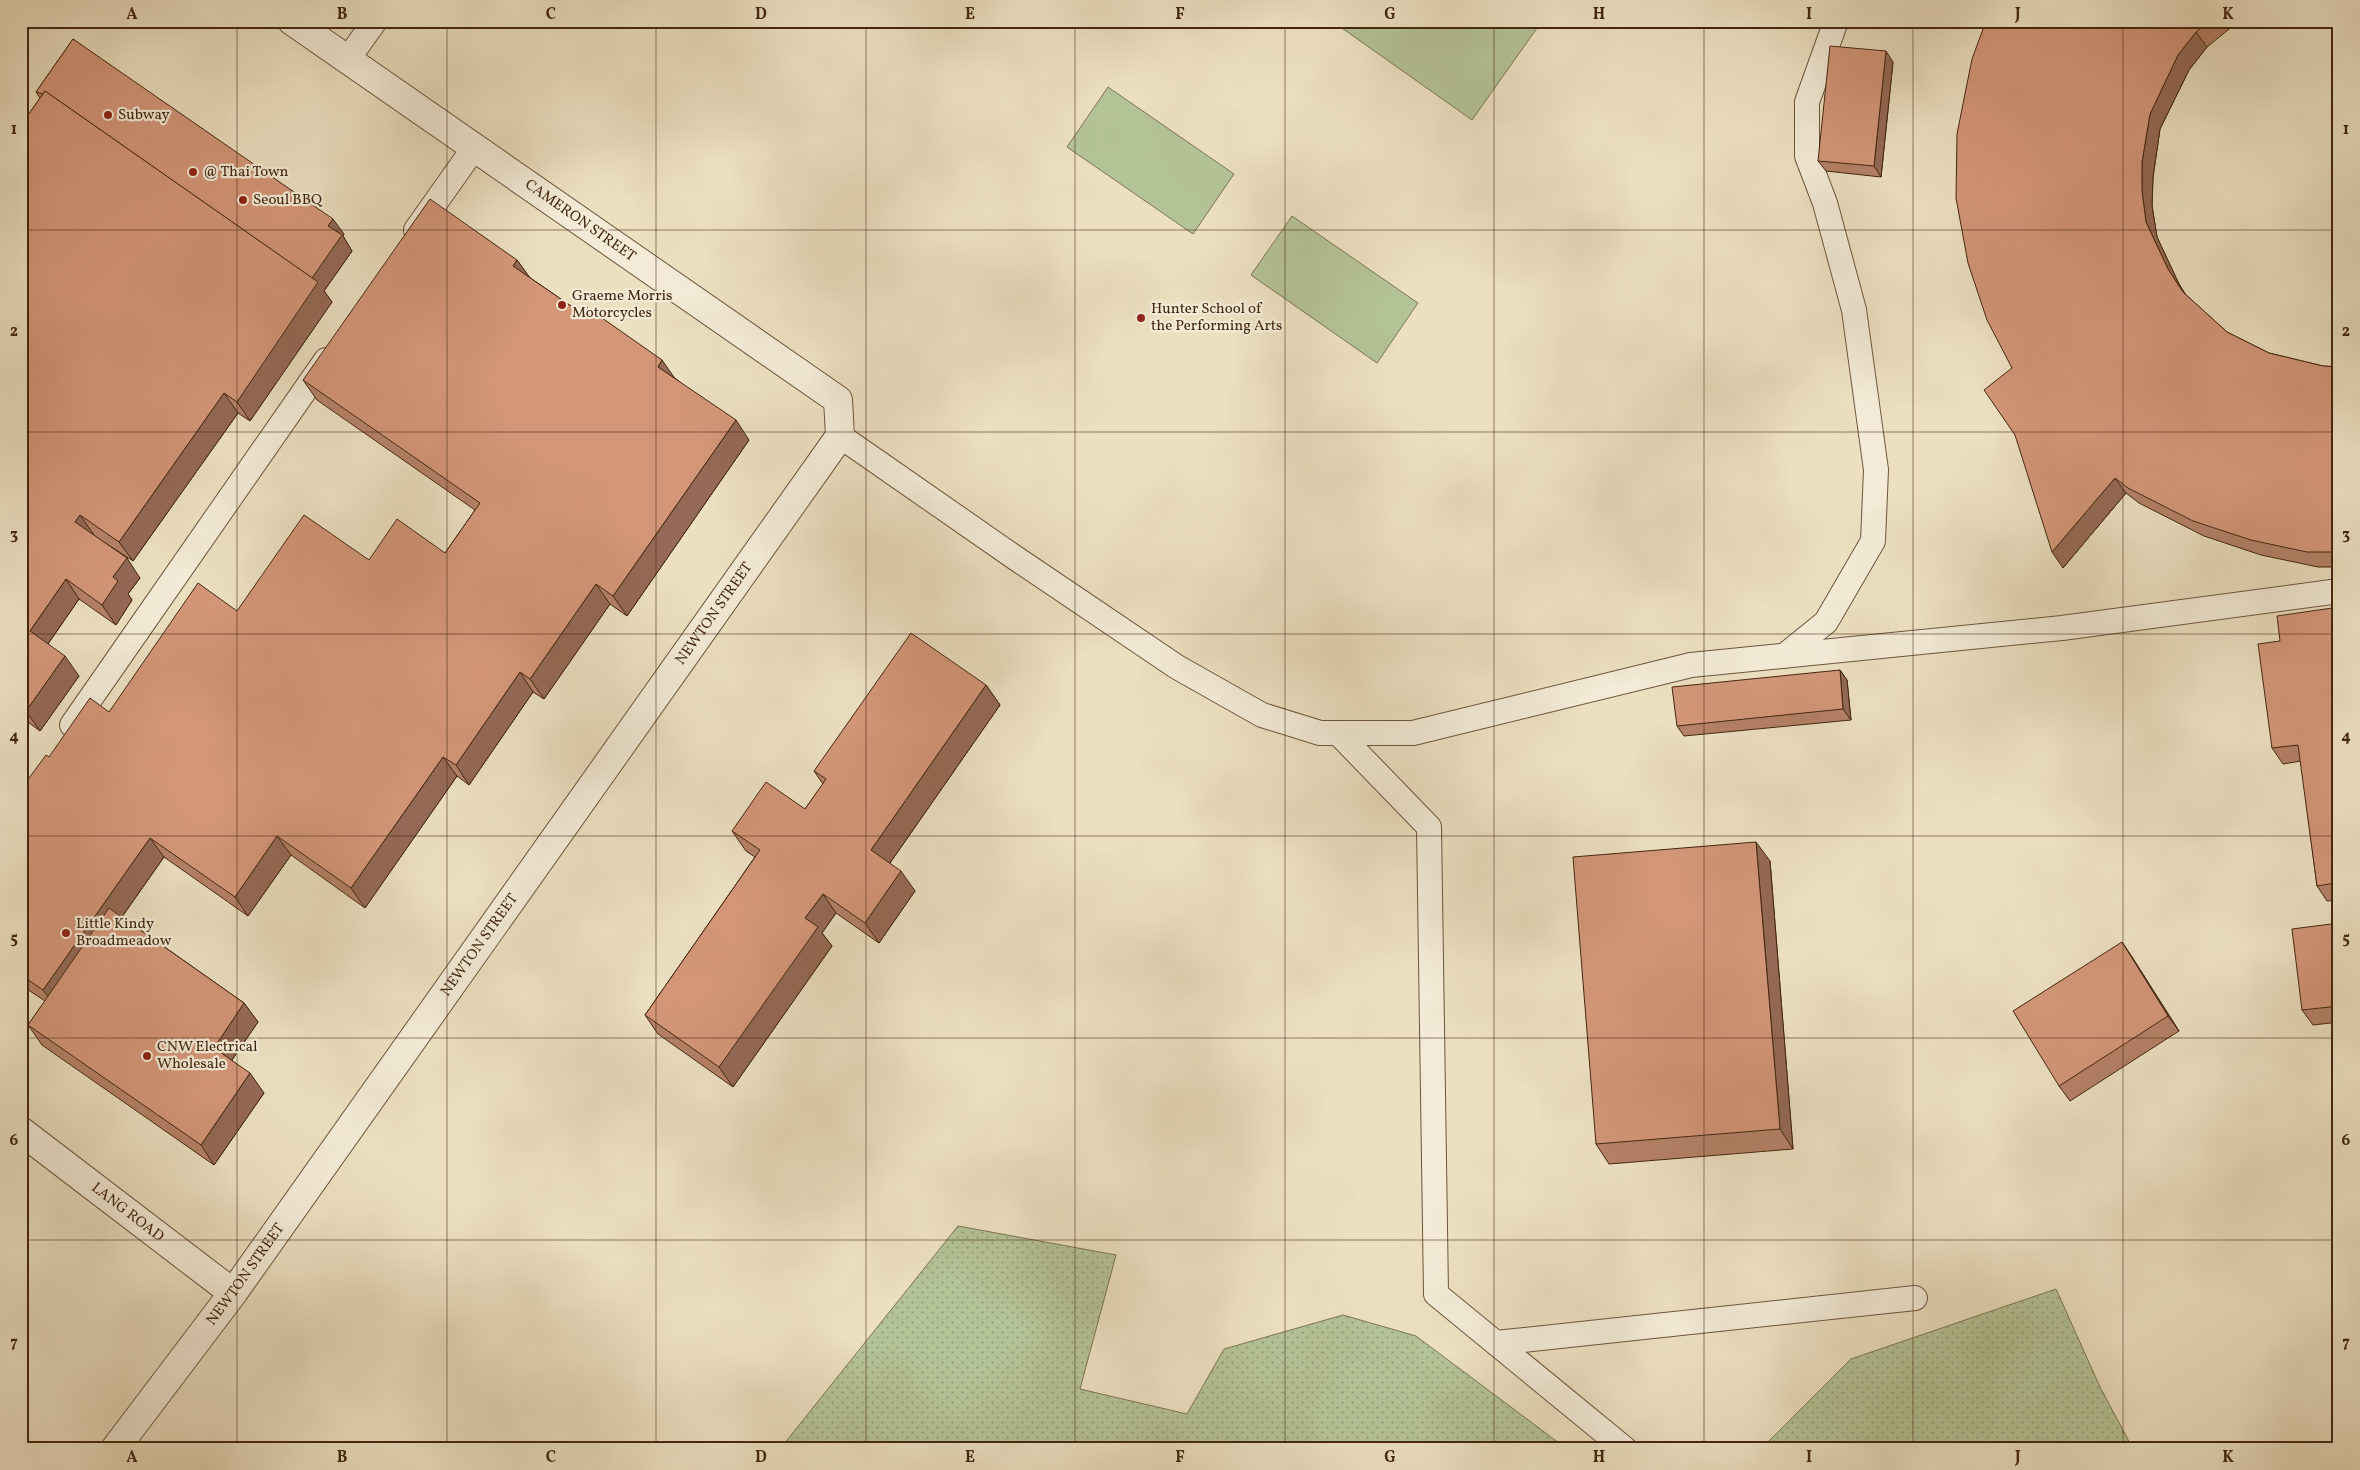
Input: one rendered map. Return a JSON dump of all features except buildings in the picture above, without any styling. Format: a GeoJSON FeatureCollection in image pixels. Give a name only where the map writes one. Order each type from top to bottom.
{"type":"FeatureCollection","features":[{"type":"Feature","properties":{"kind":"street","name":"CAMERON STREET"},"geometry":{"type":"LineString","coordinates":[[292,21],[838,400],[840,436]]}},
{"type":"Feature","properties":{"kind":"street","name":"NEWTON STREET"},"geometry":{"type":"LineString","coordinates":[[115,1449],[232,1293],[840,436]]}},
{"type":"Feature","properties":{"kind":"street","name":"LANG ROAD"},"geometry":{"type":"LineString","coordinates":[[21,1131],[232,1293]]}},
{"type":"Feature","properties":{"kind":"lane"},"geometry":{"type":"LineString","coordinates":[[348,59],[375,21]]}},
{"type":"Feature","properties":{"kind":"lane"},"geometry":{"type":"LineString","coordinates":[[1784,656],[1826,622],[1873,541],[1876,470],[1854,310],[1824,204],[1807,156],[1807,102],[1836,21]]}},
{"type":"Feature","properties":{"kind":"lane"},"geometry":{"type":"LineString","coordinates":[[406,245],[474,148]]}},
{"type":"Feature","properties":{"kind":"lane"},"geometry":{"type":"LineString","coordinates":[[61,740],[338,342]]}},
{"type":"Feature","properties":{"kind":"lane"},"geometry":{"type":"LineString","coordinates":[[840,436],[1177,667],[1262,715],[1320,733],[1413,732],[1691,665],[2062,628],[2339,591]]}},
{"type":"Feature","properties":{"kind":"lane"},"geometry":{"type":"LineString","coordinates":[[1338,733],[1429,827],[1436,1294],[1625,1449]]}},
{"type":"Feature","properties":{"kind":"lane"},"geometry":{"type":"LineString","coordinates":[[1496,1343],[1915,1298]]}},
{"type":"Feature","properties":{"kind":"green space"},"geometry":{"type":"Polygon","coordinates":[[[1332,21],[1542,21],[1472,120],[1332,21]]]}},
{"type":"Feature","properties":{"kind":"green space"},"geometry":{"type":"Polygon","coordinates":[[[1108,87],[1234,174],[1193,234],[1067,147],[1108,87]]]}},
{"type":"Feature","properties":{"kind":"green space"},"geometry":{"type":"Polygon","coordinates":[[[1292,216],[1418,303],[1377,363],[1251,275],[1292,216]]]}},
{"type":"Feature","properties":{"kind":"green space"},"geometry":{"type":"Polygon","coordinates":[[[958,1226],[1116,1255],[1080,1389],[1187,1414],[1224,1349],[1343,1315],[1416,1336],[1567,1449],[780,1449],[958,1226]]]}},
{"type":"Feature","properties":{"kind":"green space"},"geometry":{"type":"Polygon","coordinates":[[[2056,1289],[2100,1387],[2133,1449],[1761,1449],[1851,1359],[2056,1289]]]}},
{"type":"Feature","properties":{"kind":"place","name":"Subway"},"geometry":{"type":"Point","coordinates":[108,115]}},
{"type":"Feature","properties":{"kind":"place","name":"@ Thai Town"},"geometry":{"type":"Point","coordinates":[193,172]}},
{"type":"Feature","properties":{"kind":"place","name":"Seoul BBQ"},"geometry":{"type":"Point","coordinates":[243,200]}},
{"type":"Feature","properties":{"kind":"place","name":"Graeme Morris Motorcycles"},"geometry":{"type":"Point","coordinates":[562,305]}},
{"type":"Feature","properties":{"kind":"place","name":"Hunter School of the Performing Arts"},"geometry":{"type":"Point","coordinates":[1141,318]}},
{"type":"Feature","properties":{"kind":"place","name":"Little Kindy Broadmeadow"},"geometry":{"type":"Point","coordinates":[66,933]}},
{"type":"Feature","properties":{"kind":"place","name":"CNW Electrical Wholesale"},"geometry":{"type":"Point","coordinates":[147,1056]}}]}
